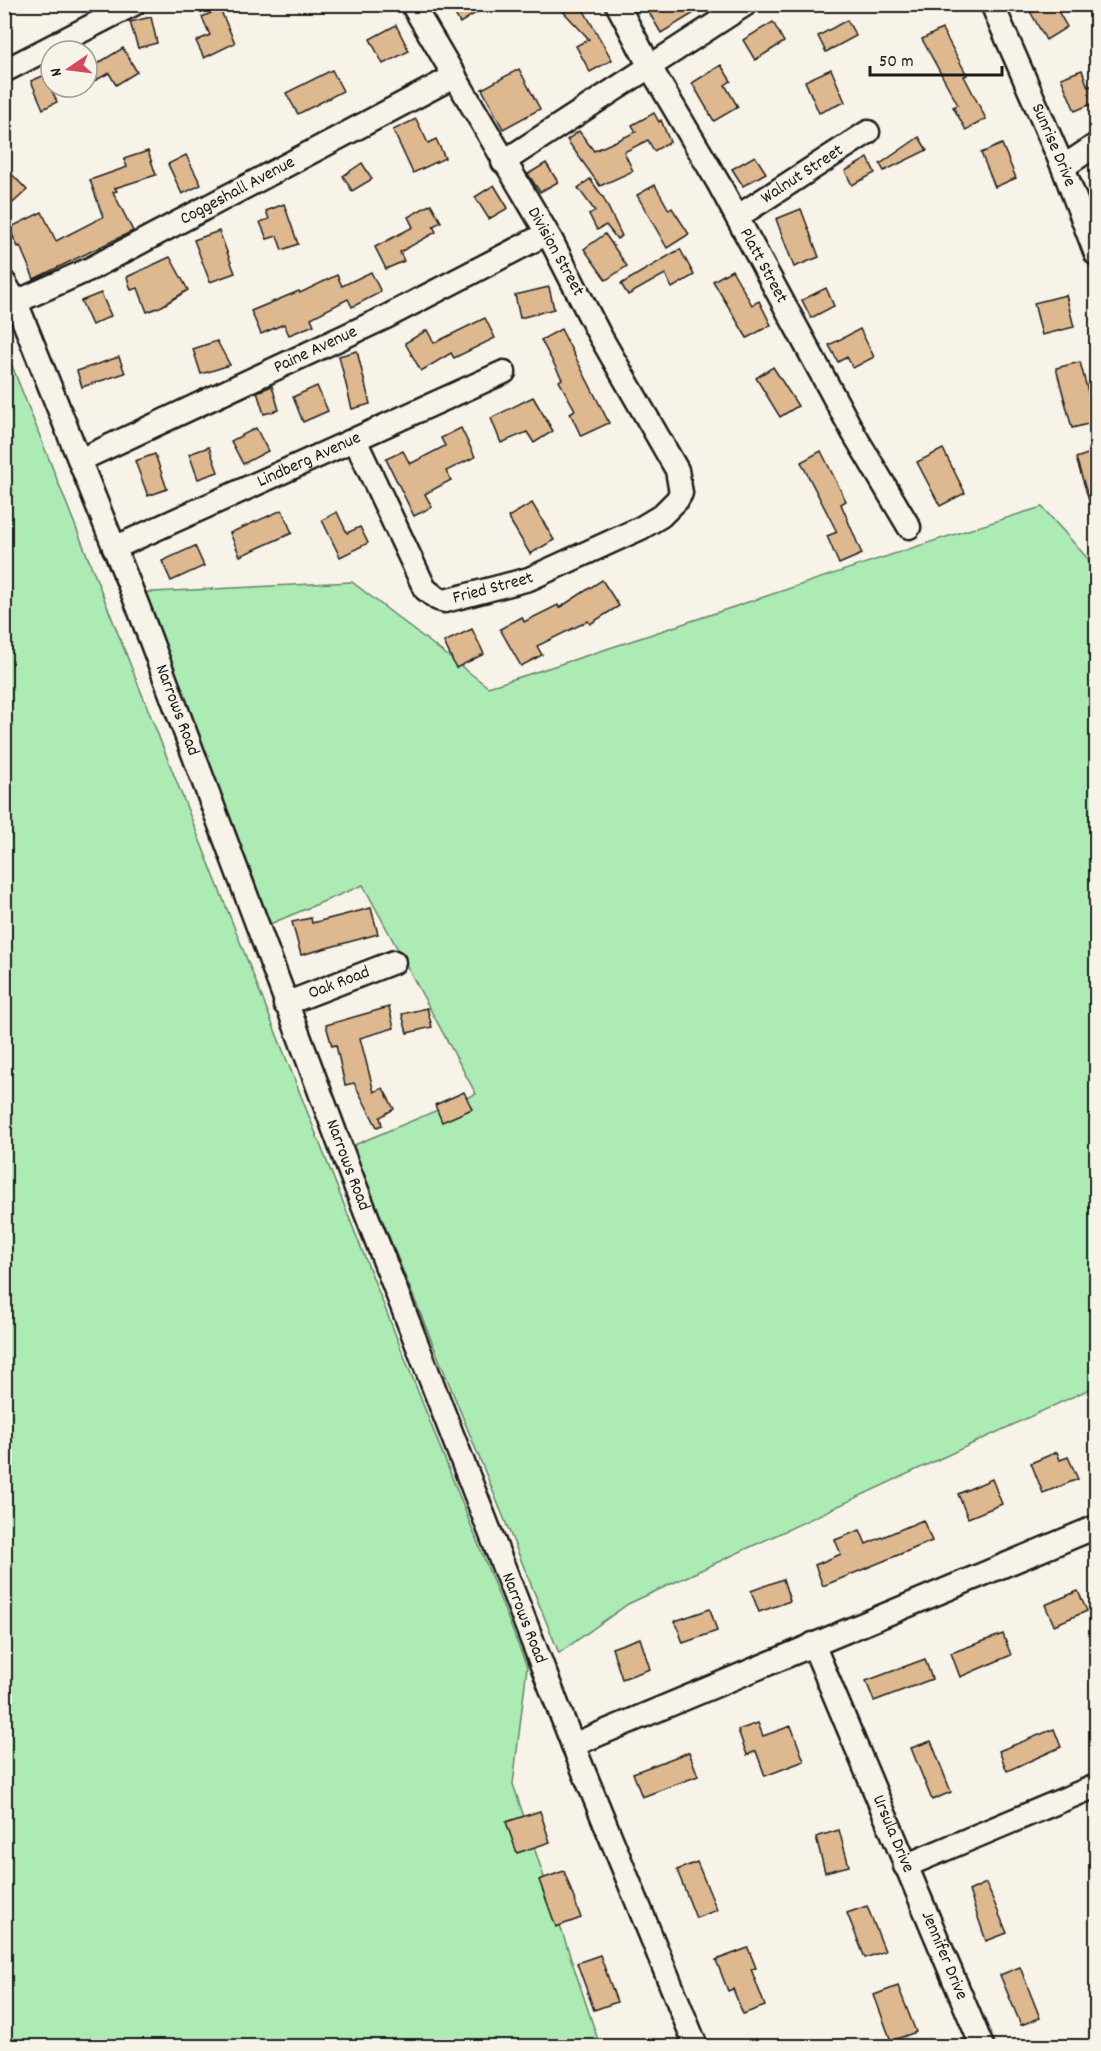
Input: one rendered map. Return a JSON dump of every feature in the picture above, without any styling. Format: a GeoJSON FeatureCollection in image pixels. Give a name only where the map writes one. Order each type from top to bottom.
{"type":"FeatureCollection","features":[{"type":"Feature","properties":{"kind":"street"},"geometry":{"type":"LineString","coordinates":[[4,71],[134,4]]}},
{"type":"Feature","properties":{"kind":"street","name":"Division Street"},"geometry":{"type":"LineString","coordinates":[[412,4],[546,234],[599,334],[677,470],[681,493],[674,503]]}},
{"type":"Feature","properties":{"kind":"street","name":"Platt Street"},"geometry":{"type":"LineString","coordinates":[[617,4],[650,67],[737,217],[854,434],[909,527]]}},
{"type":"Feature","properties":{"kind":"street"},"geometry":{"type":"LineString","coordinates":[[503,162],[746,4]]}},
{"type":"Feature","properties":{"kind":"street","name":"Sunrise Drive"},"geometry":{"type":"LineString","coordinates":[[992,4],[1063,167],[1096,254]]}},
{"type":"Feature","properties":{"kind":"street","name":"Coggeshall Avenue"},"geometry":{"type":"LineString","coordinates":[[16,302],[92,268],[455,76]]}},
{"type":"Feature","properties":{"kind":"street","name":"Walnut Street"},"geometry":{"type":"LineString","coordinates":[[737,217],[868,132]]}},
{"type":"Feature","properties":{"kind":"street"},"geometry":{"type":"LineString","coordinates":[[1063,167],[1096,145]]}},
{"type":"Feature","properties":{"kind":"street","name":"Paine Avenue"},"geometry":{"type":"LineString","coordinates":[[80,460],[386,317],[546,234]]}},
{"type":"Feature","properties":{"kind":"street","name":"Narrows Road"},"geometry":{"type":"LineString","coordinates":[[4,282],[16,302],[139,609],[285,1004],[573,1745],[696,2046]]}},
{"type":"Feature","properties":{"kind":"street","name":"Lindberg Avenue"},"geometry":{"type":"LineString","coordinates":[[114,548],[504,372]]}},
{"type":"Feature","properties":{"kind":"street","name":"Fried Street"},"geometry":{"type":"LineString","coordinates":[[355,440],[425,589],[438,600],[445,601],[529,579],[642,528],[661,516],[674,503]]}},
{"type":"Feature","properties":{"kind":"street","name":"Oak Road"},"geometry":{"type":"LineString","coordinates":[[285,1004],[394,962]]}},
{"type":"Feature","properties":{"kind":"street"},"geometry":{"type":"LineString","coordinates":[[573,1745],[1096,1527]]}},
{"type":"Feature","properties":{"kind":"street","name":"Ursula Drive"},"geometry":{"type":"LineString","coordinates":[[813,1644],[905,1866],[1096,1786]]}},
{"type":"Feature","properties":{"kind":"street","name":"Jennifer Drive"},"geometry":{"type":"LineString","coordinates":[[905,1866],[981,2046]]}},
{"type":"Feature","properties":{"kind":"green space"},"geometry":{"type":"Polygon","coordinates":[[[5,348],[527,1667],[513,1784],[600,2046],[5,2046],[5,348]]]}},
{"type":"Feature","properties":{"kind":"green space"},"geometry":{"type":"Polygon","coordinates":[[[1042,507],[1096,568],[1096,1386],[628,1604],[559,1653],[352,1146],[476,1094],[363,885],[270,924],[133,593],[352,582],[488,687],[1042,507]]]}},
{"type":"Feature","properties":{"kind":"building"},"geometry":{"type":"Polygon","coordinates":[[[449,4],[490,4],[460,23],[449,4]]]}},
{"type":"Feature","properties":{"kind":"building"},"geometry":{"type":"Polygon","coordinates":[[[556,4],[580,4],[612,60],[590,72],[576,46],[589,39],[556,4]]]}},
{"type":"Feature","properties":{"kind":"building"},"geometry":{"type":"Polygon","coordinates":[[[644,4],[709,4],[661,33],[644,4]]]}},
{"type":"Feature","properties":{"kind":"building"},"geometry":{"type":"Polygon","coordinates":[[[1026,4],[1054,4],[1067,27],[1046,40],[1026,4]]]}},
{"type":"Feature","properties":{"kind":"building"},"geometry":{"type":"Polygon","coordinates":[[[220,9],[235,43],[204,58],[196,41],[210,35],[202,17],[220,9]]]}},
{"type":"Feature","properties":{"kind":"building"},"geometry":{"type":"Polygon","coordinates":[[[151,17],[157,43],[138,48],[130,22],[151,17]]]}},
{"type":"Feature","properties":{"kind":"building"},"geometry":{"type":"Polygon","coordinates":[[[847,20],[856,36],[826,52],[818,36],[847,20]]]}},
{"type":"Feature","properties":{"kind":"building"},"geometry":{"type":"Polygon","coordinates":[[[773,22],[784,42],[755,60],[743,40],[773,22]]]}},
{"type":"Feature","properties":{"kind":"building"},"geometry":{"type":"Polygon","coordinates":[[[396,25],[409,51],[383,64],[370,39],[396,25]]]}},
{"type":"Feature","properties":{"kind":"building"},"geometry":{"type":"Polygon","coordinates":[[[942,29],[967,75],[964,76],[986,119],[966,130],[953,107],[958,105],[922,39],[942,29]]]}},
{"type":"Feature","properties":{"kind":"building"},"geometry":{"type":"Polygon","coordinates":[[[123,48],[137,72],[116,85],[109,73],[99,78],[99,63],[123,48]]]}},
{"type":"Feature","properties":{"kind":"building"},"geometry":{"type":"Polygon","coordinates":[[[721,65],[731,81],[725,85],[738,107],[714,121],[692,83],[721,65]]]}},
{"type":"Feature","properties":{"kind":"building"},"geometry":{"type":"Polygon","coordinates":[[[519,69],[540,109],[503,129],[482,89],[519,69]]]}},
{"type":"Feature","properties":{"kind":"building"},"geometry":{"type":"Polygon","coordinates":[[[831,69],[845,102],[819,113],[805,81],[831,69]]]}},
{"type":"Feature","properties":{"kind":"building"},"geometry":{"type":"Polygon","coordinates":[[[332,70],[343,91],[298,114],[286,93],[332,70]]]}},
{"type":"Feature","properties":{"kind":"building"},"geometry":{"type":"Polygon","coordinates":[[[1082,70],[1088,87],[1096,84],[1096,102],[1075,111],[1061,78],[1082,70]]]}},
{"type":"Feature","properties":{"kind":"building"},"geometry":{"type":"Polygon","coordinates":[[[39,78],[39,99],[56,99],[57,102],[43,109],[31,81],[39,78]]]}},
{"type":"Feature","properties":{"kind":"building"},"geometry":{"type":"Polygon","coordinates":[[[654,113],[659,122],[661,120],[670,142],[654,151],[648,140],[624,152],[633,171],[600,186],[567,140],[579,131],[594,151],[636,132],[632,125],[654,113]]]}},
{"type":"Feature","properties":{"kind":"building"},"geometry":{"type":"Polygon","coordinates":[[[416,119],[428,143],[436,139],[445,158],[413,173],[393,130],[416,119]]]}},
{"type":"Feature","properties":{"kind":"building"},"geometry":{"type":"Polygon","coordinates":[[[919,137],[927,150],[884,171],[880,164],[919,137]]]}},
{"type":"Feature","properties":{"kind":"building"},"geometry":{"type":"Polygon","coordinates":[[[1002,144],[1016,178],[995,187],[981,153],[1002,144]]]}},
{"type":"Feature","properties":{"kind":"building"},"geometry":{"type":"Polygon","coordinates":[[[148,151],[156,175],[115,188],[117,191],[113,192],[133,231],[34,279],[20,246],[18,247],[9,228],[42,212],[56,241],[103,217],[90,180],[127,167],[124,159],[148,151]]]}},
{"type":"Feature","properties":{"kind":"building"},"geometry":{"type":"Polygon","coordinates":[[[186,155],[201,185],[182,194],[168,164],[186,155]]]}},
{"type":"Feature","properties":{"kind":"building"},"geometry":{"type":"Polygon","coordinates":[[[755,156],[766,173],[743,186],[732,169],[755,156]]]}},
{"type":"Feature","properties":{"kind":"building"},"geometry":{"type":"Polygon","coordinates":[[[868,158],[875,173],[852,185],[845,171],[868,158]]]}},
{"type":"Feature","properties":{"kind":"building"},"geometry":{"type":"Polygon","coordinates":[[[362,163],[372,179],[352,191],[343,176],[362,163]]]}},
{"type":"Feature","properties":{"kind":"building"},"geometry":{"type":"Polygon","coordinates":[[[546,163],[558,182],[540,192],[528,174],[546,163]]]}},
{"type":"Feature","properties":{"kind":"building"},"geometry":{"type":"Polygon","coordinates":[[[4,166],[27,190],[4,211],[4,166]]]}},
{"type":"Feature","properties":{"kind":"building"},"geometry":{"type":"Polygon","coordinates":[[[590,179],[603,197],[622,236],[617,239],[606,225],[597,230],[589,214],[595,211],[578,188],[590,179]]]}},
{"type":"Feature","properties":{"kind":"building"},"geometry":{"type":"Polygon","coordinates":[[[494,185],[508,208],[489,219],[475,197],[494,185]]]}},
{"type":"Feature","properties":{"kind":"building"},"geometry":{"type":"Polygon","coordinates":[[[655,185],[669,210],[672,208],[689,234],[667,248],[637,195],[655,185]]]}},
{"type":"Feature","properties":{"kind":"building"},"geometry":{"type":"Polygon","coordinates":[[[284,204],[298,244],[282,250],[277,236],[267,239],[260,222],[269,219],[266,211],[284,204]]]}},
{"type":"Feature","properties":{"kind":"building"},"geometry":{"type":"Polygon","coordinates":[[[431,204],[441,222],[433,226],[436,232],[400,252],[404,261],[386,269],[375,247],[413,227],[408,217],[431,204]]]}},
{"type":"Feature","properties":{"kind":"building"},"geometry":{"type":"Polygon","coordinates":[[[801,209],[819,257],[794,267],[776,219],[801,209]]]}},
{"type":"Feature","properties":{"kind":"building"},"geometry":{"type":"Polygon","coordinates":[[[219,231],[235,273],[210,282],[194,240],[219,231]]]}},
{"type":"Feature","properties":{"kind":"building"},"geometry":{"type":"Polygon","coordinates":[[[605,234],[627,266],[606,280],[584,249],[605,234]]]}},
{"type":"Feature","properties":{"kind":"building"},"geometry":{"type":"Polygon","coordinates":[[[680,249],[694,275],[672,288],[665,274],[628,295],[621,284],[680,249]]]}},
{"type":"Feature","properties":{"kind":"building"},"geometry":{"type":"Polygon","coordinates":[[[170,257],[188,290],[162,306],[147,312],[138,288],[131,290],[127,277],[170,257]]]}},
{"type":"Feature","properties":{"kind":"building"},"geometry":{"type":"Polygon","coordinates":[[[732,270],[752,305],[759,301],[771,325],[747,338],[713,281],[732,270]]]}},
{"type":"Feature","properties":{"kind":"building"},"geometry":{"type":"Polygon","coordinates":[[[371,272],[381,292],[352,307],[348,299],[311,318],[314,325],[289,335],[284,324],[261,334],[251,311],[299,291],[300,293],[337,275],[342,286],[371,272]]]}},
{"type":"Feature","properties":{"kind":"building"},"geometry":{"type":"Polygon","coordinates":[[[549,287],[554,309],[520,318],[515,295],[549,287]]]}},
{"type":"Feature","properties":{"kind":"building"},"geometry":{"type":"Polygon","coordinates":[[[826,288],[834,306],[811,318],[802,300],[826,288]]]}},
{"type":"Feature","properties":{"kind":"building"},"geometry":{"type":"Polygon","coordinates":[[[101,293],[111,316],[92,325],[81,301],[101,293]]]}},
{"type":"Feature","properties":{"kind":"building"},"geometry":{"type":"Polygon","coordinates":[[[1066,295],[1074,327],[1042,335],[1034,303],[1066,295]]]}},
{"type":"Feature","properties":{"kind":"building"},"geometry":{"type":"Polygon","coordinates":[[[485,318],[495,338],[454,358],[451,353],[421,371],[405,343],[427,330],[434,343],[485,318]]]}},
{"type":"Feature","properties":{"kind":"building"},"geometry":{"type":"Polygon","coordinates":[[[561,329],[609,423],[581,436],[570,413],[575,410],[559,381],[562,379],[541,340],[561,329]]]}},
{"type":"Feature","properties":{"kind":"building"},"geometry":{"type":"Polygon","coordinates":[[[860,329],[874,357],[853,368],[847,357],[838,362],[829,345],[860,329]]]}},
{"type":"Feature","properties":{"kind":"building"},"geometry":{"type":"Polygon","coordinates":[[[217,341],[230,365],[201,374],[193,349],[217,341]]]}},
{"type":"Feature","properties":{"kind":"building"},"geometry":{"type":"Polygon","coordinates":[[[357,351],[370,404],[352,409],[339,356],[357,351]]]}},
{"type":"Feature","properties":{"kind":"building"},"geometry":{"type":"Polygon","coordinates":[[[119,357],[125,373],[82,387],[77,371],[119,357]]]}},
{"type":"Feature","properties":{"kind":"building"},"geometry":{"type":"Polygon","coordinates":[[[1080,362],[1096,422],[1072,428],[1056,368],[1080,362]]]}},
{"type":"Feature","properties":{"kind":"building"},"geometry":{"type":"Polygon","coordinates":[[[773,367],[798,406],[780,417],[756,378],[773,367]]]}},
{"type":"Feature","properties":{"kind":"building"},"geometry":{"type":"Polygon","coordinates":[[[272,386],[279,410],[264,414],[257,392],[272,386]]]}},
{"type":"Feature","properties":{"kind":"building"},"geometry":{"type":"Polygon","coordinates":[[[317,386],[328,411],[303,422],[293,397],[317,386]]]}},
{"type":"Feature","properties":{"kind":"building"},"geometry":{"type":"Polygon","coordinates":[[[533,397],[553,431],[534,443],[527,432],[501,443],[491,418],[533,397]]]}},
{"type":"Feature","properties":{"kind":"building"},"geometry":{"type":"Polygon","coordinates":[[[256,428],[268,451],[243,464],[231,441],[256,428]]]}},
{"type":"Feature","properties":{"kind":"building"},"geometry":{"type":"Polygon","coordinates":[[[461,428],[475,457],[446,471],[451,480],[425,494],[432,507],[414,516],[386,459],[403,451],[410,464],[445,446],[441,438],[461,428]]]}},
{"type":"Feature","properties":{"kind":"building"},"geometry":{"type":"Polygon","coordinates":[[[209,447],[218,472],[198,479],[189,454],[209,447]]]}},
{"type":"Feature","properties":{"kind":"building"},"geometry":{"type":"Polygon","coordinates":[[[943,449],[965,493],[940,506],[917,462],[943,449]]]}},
{"type":"Feature","properties":{"kind":"building"},"geometry":{"type":"Polygon","coordinates":[[[821,451],[846,501],[841,504],[862,554],[839,564],[827,536],[837,532],[801,462],[821,451]]]}},
{"type":"Feature","properties":{"kind":"building"},"geometry":{"type":"Polygon","coordinates":[[[1096,451],[1096,512],[1093,513],[1076,458],[1096,451]]]}},
{"type":"Feature","properties":{"kind":"building"},"geometry":{"type":"Polygon","coordinates":[[[155,454],[167,489],[148,496],[135,461],[155,454]]]}},
{"type":"Feature","properties":{"kind":"building"},"geometry":{"type":"Polygon","coordinates":[[[532,503],[554,540],[530,554],[508,517],[532,503]]]}},
{"type":"Feature","properties":{"kind":"building"},"geometry":{"type":"Polygon","coordinates":[[[282,510],[292,533],[240,556],[230,533],[282,510]]]}},
{"type":"Feature","properties":{"kind":"building"},"geometry":{"type":"Polygon","coordinates":[[[337,512],[347,533],[360,527],[368,543],[340,557],[322,520],[337,512]]]}},
{"type":"Feature","properties":{"kind":"building"},"geometry":{"type":"Polygon","coordinates":[[[195,546],[204,566],[171,581],[162,561],[195,546]]]}},
{"type":"Feature","properties":{"kind":"building"},"geometry":{"type":"Polygon","coordinates":[[[602,580],[619,606],[590,624],[588,621],[537,646],[542,655],[521,666],[500,629],[522,617],[524,622],[558,605],[559,608],[602,580]]]}},
{"type":"Feature","properties":{"kind":"building"},"geometry":{"type":"Polygon","coordinates":[[[472,629],[484,654],[456,668],[444,642],[472,629]]]}},
{"type":"Feature","properties":{"kind":"building"},"geometry":{"type":"Polygon","coordinates":[[[371,908],[378,934],[301,955],[292,922],[311,918],[312,923],[371,908]]]}},
{"type":"Feature","properties":{"kind":"building"},"geometry":{"type":"Polygon","coordinates":[[[389,1007],[394,1028],[360,1038],[374,1092],[383,1088],[394,1109],[380,1117],[382,1125],[377,1127],[354,1083],[345,1085],[336,1045],[332,1046],[326,1025],[389,1007]]]}},
{"type":"Feature","properties":{"kind":"building"},"geometry":{"type":"Polygon","coordinates":[[[427,1008],[432,1027],[407,1033],[402,1014],[427,1008]]]}},
{"type":"Feature","properties":{"kind":"building"},"geometry":{"type":"Polygon","coordinates":[[[464,1092],[472,1109],[442,1122],[435,1105],[464,1092]]]}},
{"type":"Feature","properties":{"kind":"building"},"geometry":{"type":"Polygon","coordinates":[[[1057,1452],[1060,1460],[1068,1457],[1078,1479],[1043,1493],[1031,1463],[1057,1452]]]}},
{"type":"Feature","properties":{"kind":"building"},"geometry":{"type":"Polygon","coordinates":[[[992,1479],[1002,1504],[968,1518],[958,1494],[992,1479]]]}},
{"type":"Feature","properties":{"kind":"building"},"geometry":{"type":"Polygon","coordinates":[[[923,1520],[932,1541],[823,1586],[815,1565],[841,1554],[835,1540],[860,1530],[866,1544],[923,1520]]]}},
{"type":"Feature","properties":{"kind":"building"},"geometry":{"type":"Polygon","coordinates":[[[783,1579],[790,1601],[759,1612],[751,1591],[783,1579]]]}},
{"type":"Feature","properties":{"kind":"building"},"geometry":{"type":"Polygon","coordinates":[[[1078,1591],[1087,1611],[1054,1625],[1045,1605],[1078,1591]]]}},
{"type":"Feature","properties":{"kind":"building"},"geometry":{"type":"Polygon","coordinates":[[[710,1609],[717,1631],[683,1643],[675,1621],[710,1609]]]}},
{"type":"Feature","properties":{"kind":"building"},"geometry":{"type":"Polygon","coordinates":[[[1003,1634],[1011,1655],[960,1677],[951,1653],[1003,1634]]]}},
{"type":"Feature","properties":{"kind":"building"},"geometry":{"type":"Polygon","coordinates":[[[640,1638],[650,1669],[622,1679],[612,1648],[640,1638]]]}},
{"type":"Feature","properties":{"kind":"building"},"geometry":{"type":"Polygon","coordinates":[[[925,1659],[932,1679],[874,1701],[866,1681],[925,1659]]]}},
{"type":"Feature","properties":{"kind":"building"},"geometry":{"type":"Polygon","coordinates":[[[758,1723],[763,1736],[791,1726],[804,1761],[765,1776],[756,1751],[747,1755],[738,1730],[758,1723]]]}},
{"type":"Feature","properties":{"kind":"building"},"geometry":{"type":"Polygon","coordinates":[[[1054,1729],[1061,1747],[1007,1771],[999,1751],[1054,1729]]]}},
{"type":"Feature","properties":{"kind":"building"},"geometry":{"type":"Polygon","coordinates":[[[931,1741],[951,1792],[932,1800],[911,1748],[931,1741]]]}},
{"type":"Feature","properties":{"kind":"building"},"geometry":{"type":"Polygon","coordinates":[[[689,1752],[698,1776],[642,1797],[633,1773],[689,1752]]]}},
{"type":"Feature","properties":{"kind":"building"},"geometry":{"type":"Polygon","coordinates":[[[540,1811],[550,1842],[517,1853],[506,1822],[540,1811]]]}},
{"type":"Feature","properties":{"kind":"building"},"geometry":{"type":"Polygon","coordinates":[[[839,1830],[849,1866],[825,1872],[816,1837],[839,1830]]]}},
{"type":"Feature","properties":{"kind":"building"},"geometry":{"type":"Polygon","coordinates":[[[697,1862],[717,1910],[696,1918],[677,1870],[697,1862]]]}},
{"type":"Feature","properties":{"kind":"building"},"geometry":{"type":"Polygon","coordinates":[[[564,1871],[581,1918],[556,1927],[539,1880],[564,1871]]]}},
{"type":"Feature","properties":{"kind":"building"},"geometry":{"type":"Polygon","coordinates":[[[986,1883],[1007,1933],[986,1941],[969,1891],[986,1883]]]}},
{"type":"Feature","properties":{"kind":"building"},"geometry":{"type":"Polygon","coordinates":[[[867,1906],[885,1951],[865,1958],[847,1913],[867,1906]]]}},
{"type":"Feature","properties":{"kind":"building"},"geometry":{"type":"Polygon","coordinates":[[[748,1948],[756,1968],[751,1969],[765,2006],[743,2014],[733,1989],[728,1991],[716,1960],[748,1948]]]}},
{"type":"Feature","properties":{"kind":"building"},"geometry":{"type":"Polygon","coordinates":[[[600,1955],[617,2002],[594,2010],[577,1963],[600,1955]]]}},
{"type":"Feature","properties":{"kind":"building"},"geometry":{"type":"Polygon","coordinates":[[[1020,1967],[1040,2018],[1021,2025],[1000,1975],[1020,1967]]]}},
{"type":"Feature","properties":{"kind":"building"},"geometry":{"type":"Polygon","coordinates":[[[898,1986],[916,2032],[891,2041],[874,1995],[898,1986]]]}}]}
